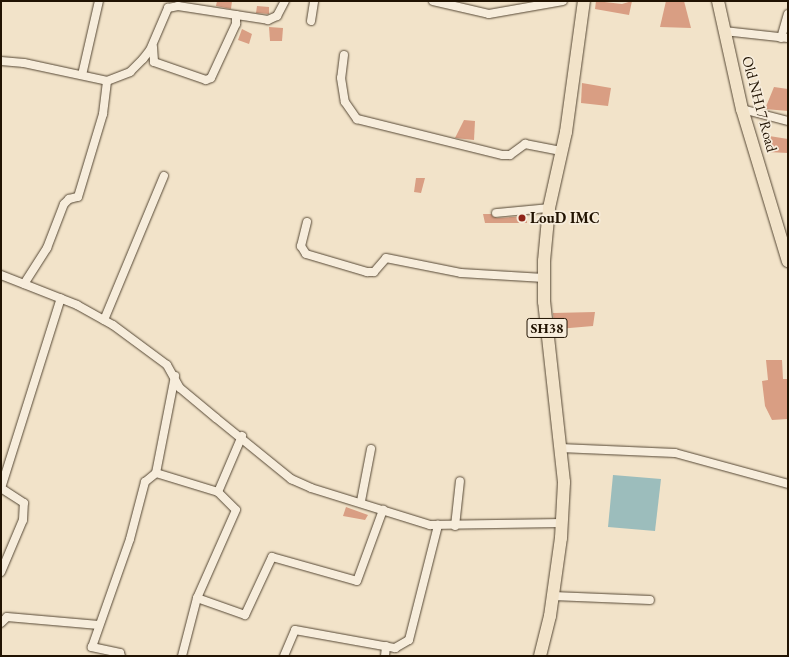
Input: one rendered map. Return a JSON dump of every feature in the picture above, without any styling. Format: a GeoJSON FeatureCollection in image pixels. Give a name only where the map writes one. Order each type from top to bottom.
{"type":"FeatureCollection","features":[{"type":"Feature","properties":{"kind":"main road","name":"SH38"},"geometry":{"type":"LineString","coordinates":[[540,656],[553,596],[562,523],[564,482],[544,278],[549,208],[562,151],[584,1]]}},
{"type":"Feature","properties":{"kind":"main road","name":"Old NH17 Road"},"geometry":{"type":"LineString","coordinates":[[718,1],[742,109],[788,260]]}},
{"type":"Feature","properties":{"kind":"street"},"geometry":{"type":"LineString","coordinates":[[82,76],[99,1]]}},
{"type":"Feature","properties":{"kind":"street"},"geometry":{"type":"LineString","coordinates":[[1,62],[24,63],[107,81],[130,72],[152,46],[168,8],[178,6],[268,20],[277,16],[285,1]]}},
{"type":"Feature","properties":{"kind":"street"},"geometry":{"type":"LineString","coordinates":[[311,21],[314,1]]}},
{"type":"Feature","properties":{"kind":"street"},"geometry":{"type":"LineString","coordinates":[[433,1],[489,14],[564,1]]}},
{"type":"Feature","properties":{"kind":"street"},"geometry":{"type":"LineString","coordinates":[[724,30],[785,38],[788,14]]}},
{"type":"Feature","properties":{"kind":"street"},"geometry":{"type":"LineString","coordinates":[[152,46],[154,48],[152,58],[154,62],[206,80],[211,78],[230,38],[236,15]]}},
{"type":"Feature","properties":{"kind":"street"},"geometry":{"type":"LineString","coordinates":[[344,55],[341,78],[345,102],[356,119],[503,155],[510,155],[525,144],[562,151]]}},
{"type":"Feature","properties":{"kind":"street"},"geometry":{"type":"LineString","coordinates":[[24,284],[47,248],[64,204],[69,199],[78,197],[103,114],[107,81]]}},
{"type":"Feature","properties":{"kind":"street"},"geometry":{"type":"LineString","coordinates":[[742,109],[788,121]]}},
{"type":"Feature","properties":{"kind":"street"},"geometry":{"type":"LineString","coordinates":[[104,320],[164,176]]}},
{"type":"Feature","properties":{"kind":"street"},"geometry":{"type":"LineString","coordinates":[[496,213],[549,208]]}},
{"type":"Feature","properties":{"kind":"street"},"geometry":{"type":"LineString","coordinates":[[307,222],[301,246],[306,254],[367,272],[374,272],[386,258],[461,273],[544,278]]}},
{"type":"Feature","properties":{"kind":"street"},"geometry":{"type":"LineString","coordinates":[[1,275],[61,298],[104,320],[167,365],[175,376],[180,388],[242,436],[291,479],[311,488],[361,501],[383,510],[438,525],[455,526],[562,523]]}},
{"type":"Feature","properties":{"kind":"street"},"geometry":{"type":"LineString","coordinates":[[1,572],[23,520],[24,503],[1,488],[61,298]]}},
{"type":"Feature","properties":{"kind":"street"},"geometry":{"type":"LineString","coordinates":[[120,656],[120,653],[92,647],[130,538],[145,482],[156,473],[175,376]]}},
{"type":"Feature","properties":{"kind":"street"},"geometry":{"type":"LineString","coordinates":[[218,492],[242,436]]}},
{"type":"Feature","properties":{"kind":"street"},"geometry":{"type":"LineString","coordinates":[[560,448],[675,453],[788,484]]}},
{"type":"Feature","properties":{"kind":"street"},"geometry":{"type":"LineString","coordinates":[[361,501],[371,449]]}},
{"type":"Feature","properties":{"kind":"street"},"geometry":{"type":"LineString","coordinates":[[156,473],[218,492],[236,510],[197,598],[182,656]]}},
{"type":"Feature","properties":{"kind":"street"},"geometry":{"type":"LineString","coordinates":[[455,526],[460,481]]}},
{"type":"Feature","properties":{"kind":"street"},"geometry":{"type":"LineString","coordinates":[[197,598],[245,615],[272,557],[357,582],[383,510]]}},
{"type":"Feature","properties":{"kind":"street"},"geometry":{"type":"LineString","coordinates":[[284,656],[295,630],[395,648],[410,640],[438,525]]}},
{"type":"Feature","properties":{"kind":"street"},"geometry":{"type":"LineString","coordinates":[[553,596],[650,600]]}},
{"type":"Feature","properties":{"kind":"street"},"geometry":{"type":"LineString","coordinates":[[1,623],[7,617],[99,625]]}},
{"type":"Feature","properties":{"kind":"street"},"geometry":{"type":"LineString","coordinates":[[385,656],[386,646]]}},
{"type":"Feature","properties":{"kind":"water"},"geometry":{"type":"Polygon","coordinates":[[[613,475],[661,479],[655,531],[608,527],[613,475]]]}},
{"type":"Feature","properties":{"kind":"building"},"geometry":{"type":"Polygon","coordinates":[[[217,1],[232,1],[231,9],[216,6],[217,1]]]}},
{"type":"Feature","properties":{"kind":"building"},"geometry":{"type":"Polygon","coordinates":[[[596,1],[622,4],[632,1],[629,15],[595,9],[596,1]]]}},
{"type":"Feature","properties":{"kind":"building"},"geometry":{"type":"Polygon","coordinates":[[[666,1],[684,1],[691,28],[660,27],[666,1]]]}},
{"type":"Feature","properties":{"kind":"building"},"geometry":{"type":"Polygon","coordinates":[[[257,6],[269,7],[269,14],[256,13],[257,6]]]}},
{"type":"Feature","properties":{"kind":"building"},"geometry":{"type":"Polygon","coordinates":[[[269,27],[283,28],[282,41],[270,41],[269,27]]]}},
{"type":"Feature","properties":{"kind":"building"},"geometry":{"type":"Polygon","coordinates":[[[242,29],[252,34],[249,44],[238,40],[242,29]]]}},
{"type":"Feature","properties":{"kind":"building"},"geometry":{"type":"Polygon","coordinates":[[[582,83],[611,88],[608,106],[581,103],[582,83]]]}},
{"type":"Feature","properties":{"kind":"building"},"geometry":{"type":"Polygon","coordinates":[[[774,87],[788,89],[788,111],[765,109],[774,87]]]}},
{"type":"Feature","properties":{"kind":"building"},"geometry":{"type":"Polygon","coordinates":[[[464,120],[475,121],[474,140],[455,138],[464,120]]]}},
{"type":"Feature","properties":{"kind":"building"},"geometry":{"type":"Polygon","coordinates":[[[763,135],[788,139],[788,153],[767,152],[763,135]]]}},
{"type":"Feature","properties":{"kind":"building"},"geometry":{"type":"Polygon","coordinates":[[[416,178],[425,178],[421,193],[414,192],[416,178]]]}},
{"type":"Feature","properties":{"kind":"building"},"geometry":{"type":"Polygon","coordinates":[[[483,214],[491,214],[497,218],[527,216],[527,223],[485,223],[483,214]]]}},
{"type":"Feature","properties":{"kind":"building"},"geometry":{"type":"Polygon","coordinates":[[[595,312],[593,326],[558,329],[559,331],[555,332],[553,313],[595,312]]]}},
{"type":"Feature","properties":{"kind":"building"},"geometry":{"type":"Polygon","coordinates":[[[766,360],[782,360],[783,379],[788,379],[788,419],[772,420],[765,406],[762,381],[768,380],[766,360]]]}},
{"type":"Feature","properties":{"kind":"building"},"geometry":{"type":"Polygon","coordinates":[[[346,507],[368,515],[365,520],[343,516],[346,507]]]}},
{"type":"Feature","properties":{"kind":"place","name":"LouD IMC"},"geometry":{"type":"Point","coordinates":[522,218]}}]}
